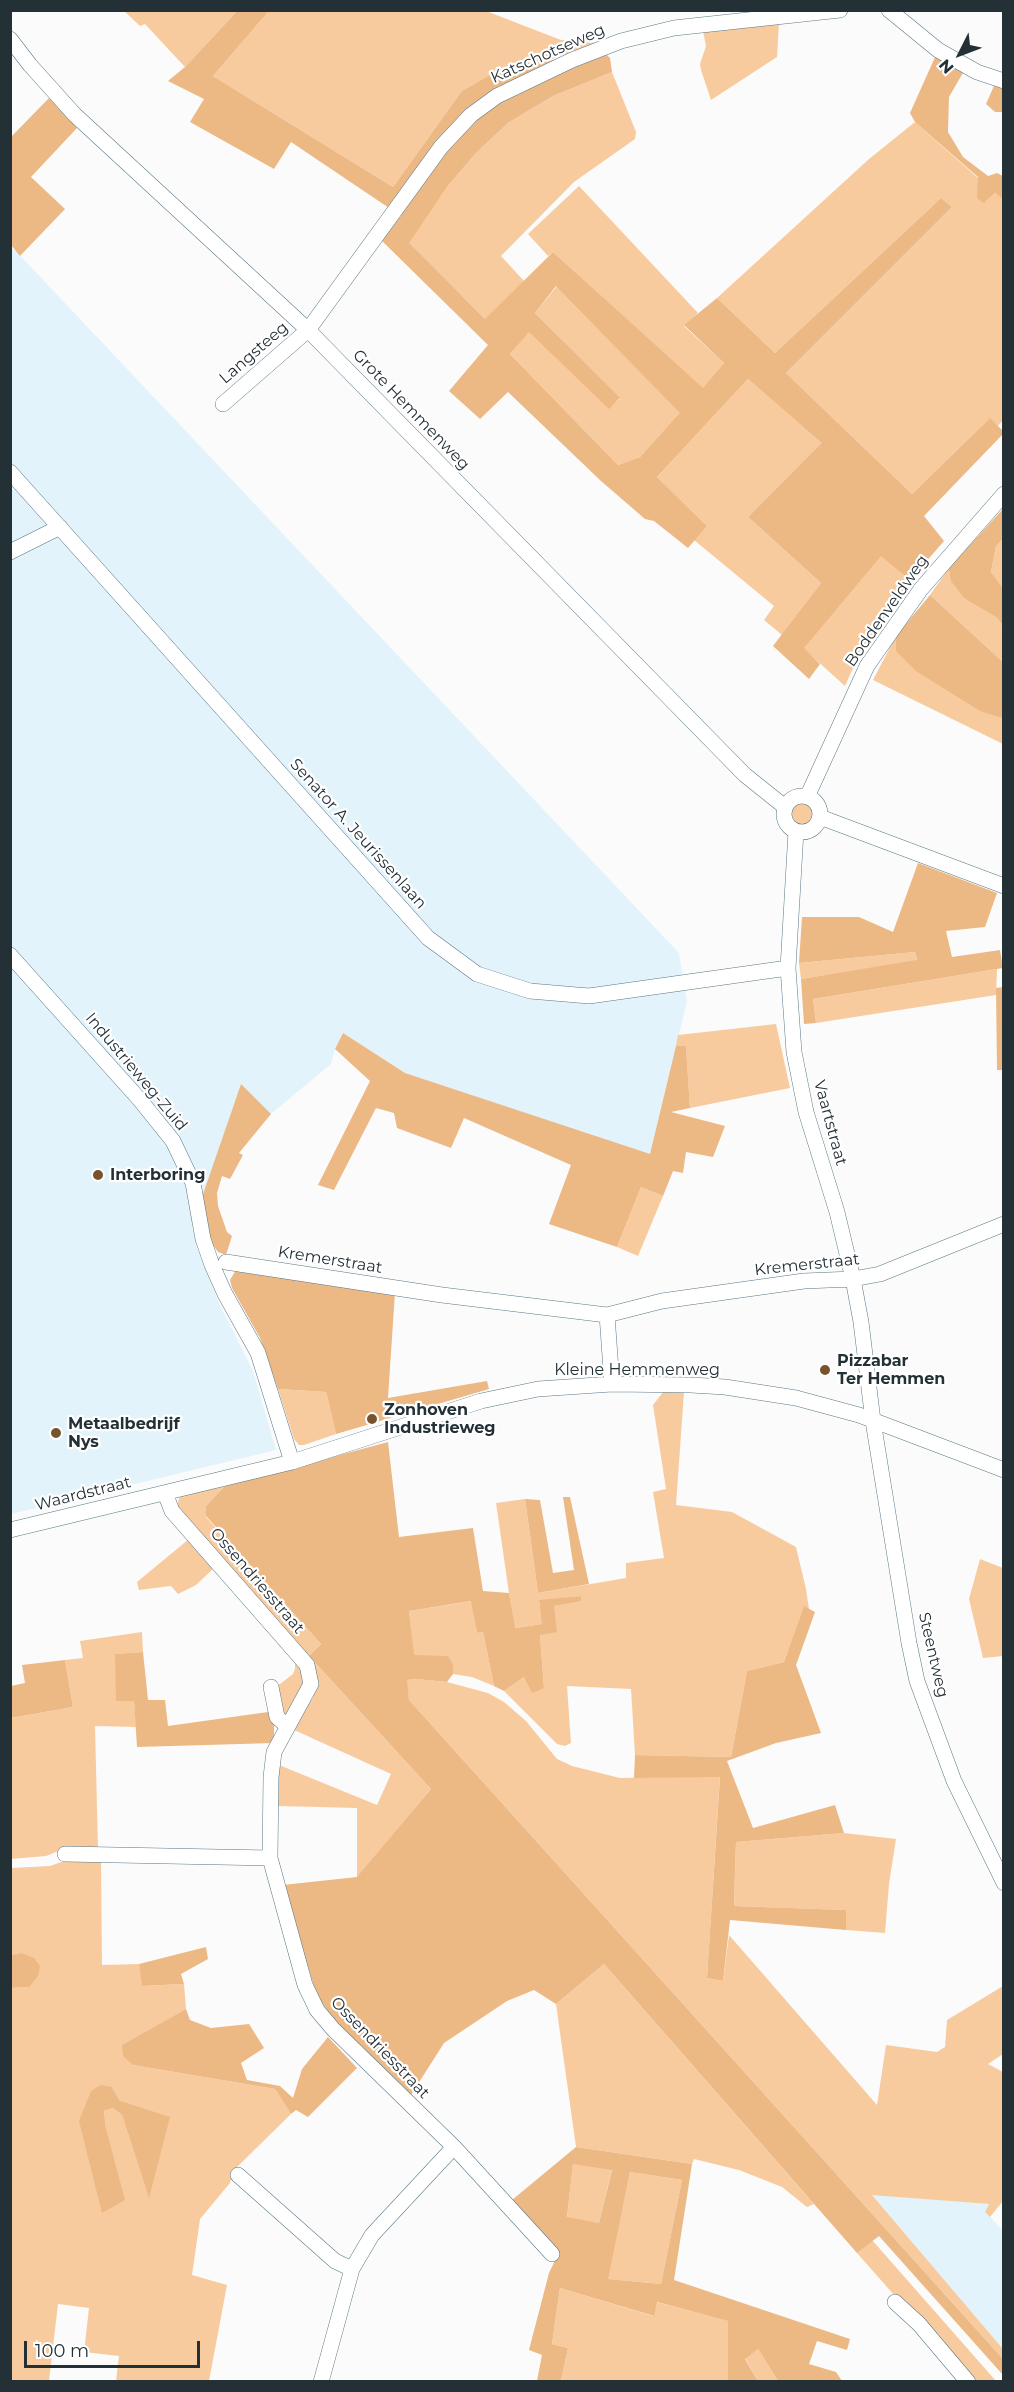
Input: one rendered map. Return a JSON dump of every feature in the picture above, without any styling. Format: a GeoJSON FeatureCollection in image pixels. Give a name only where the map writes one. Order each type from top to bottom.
{"type":"FeatureCollection","features":[{"type":"Feature","properties":{"kind":"street","name":"Katschotseweg"},"geometry":{"type":"LineString","coordinates":[[308,330],[441,147],[471,115],[497,96],[572,60],[632,39],[674,28],[840,10]]}},
{"type":"Feature","properties":{"kind":"street"},"geometry":{"type":"LineString","coordinates":[[889,10],[938,50],[977,72],[1004,81]]}},
{"type":"Feature","properties":{"kind":"street","name":"Grote Hemmenweg"},"geometry":{"type":"LineString","coordinates":[[10,39],[75,116],[308,330],[737,767],[785,807],[787,824],[796,831]]}},
{"type":"Feature","properties":{"kind":"street","name":"Langsteeg"},"geometry":{"type":"LineString","coordinates":[[223,404],[308,330]]}},
{"type":"Feature","properties":{"kind":"street","name":"Senator A. Jeurissenlaan"},"geometry":{"type":"LineString","coordinates":[[10,472],[428,938],[477,974],[530,991],[589,996],[788,968]]}},
{"type":"Feature","properties":{"kind":"street","name":"Boddenveldweg"},"geometry":{"type":"LineString","coordinates":[[807,797],[867,666],[921,589],[1004,494]]}},
{"type":"Feature","properties":{"kind":"street"},"geometry":{"type":"LineString","coordinates":[[10,552],[60,527]]}},
{"type":"Feature","properties":{"kind":"street"},"geometry":{"type":"LineString","coordinates":[[785,807],[792,799],[807,797],[816,802],[820,817],[811,830],[796,831]]}},
{"type":"Feature","properties":{"kind":"street"},"geometry":{"type":"LineString","coordinates":[[820,817],[1004,886]]}},
{"type":"Feature","properties":{"kind":"street","name":"Vaartstraat"},"geometry":{"type":"LineString","coordinates":[[796,831],[788,968],[794,1052],[806,1112],[837,1212],[854,1279],[873,1421]]}},
{"type":"Feature","properties":{"kind":"street","name":"Industrieweg-Zuid"},"geometry":{"type":"LineString","coordinates":[[10,955],[140,1100],[173,1141],[193,1183],[203,1239],[212,1265],[225,1294],[258,1353],[292,1462]]}},
{"type":"Feature","properties":{"kind":"street","name":"Kremerstraat"},"geometry":{"type":"LineString","coordinates":[[226,1262],[442,1295],[607,1315],[662,1301],[804,1281],[854,1279],[880,1274],[1004,1224]]}},
{"type":"Feature","properties":{"kind":"street"},"geometry":{"type":"LineString","coordinates":[[607,1315],[612,1384]]}},
{"type":"Feature","properties":{"kind":"street","name":"Kleine Hemmenweg"},"geometry":{"type":"LineString","coordinates":[[165,1493],[292,1462],[418,1420],[508,1394],[538,1389],[612,1384],[692,1385],[744,1389],[796,1398],[873,1421],[1004,1470]]}},
{"type":"Feature","properties":{"kind":"street","name":"Steentweg"},"geometry":{"type":"LineString","coordinates":[[873,1421],[917,1681],[954,1781],[1004,1883]]}},
{"type":"Feature","properties":{"kind":"street","name":"Waardstraat"},"geometry":{"type":"LineString","coordinates":[[10,1530],[165,1493]]}},
{"type":"Feature","properties":{"kind":"street","name":"Ossendriesstraat"},"geometry":{"type":"LineString","coordinates":[[165,1493],[171,1511],[307,1665],[311,1684],[274,1752],[271,1777],[270,1858],[305,1985],[317,2010],[333,2029],[453,2147],[552,2254]]}},
{"type":"Feature","properties":{"kind":"street"},"geometry":{"type":"LineString","coordinates":[[271,1688],[277,1717],[287,1726]]}},
{"type":"Feature","properties":{"kind":"street"},"geometry":{"type":"LineString","coordinates":[[65,1854],[270,1858]]}},
{"type":"Feature","properties":{"kind":"street"},"geometry":{"type":"LineString","coordinates":[[321,2382],[352,2269],[372,2235],[453,2147]]}},
{"type":"Feature","properties":{"kind":"street"},"geometry":{"type":"LineString","coordinates":[[238,2175],[335,2261],[352,2269]]}},
{"type":"Feature","properties":{"kind":"street"},"geometry":{"type":"LineString","coordinates":[[895,2302],[919,2324],[968,2382]]}},
{"type":"Feature","properties":{"kind":"shaded area"},"geometry":{"type":"Polygon","coordinates":[[[124,11],[237,11],[185,67],[145,24],[140,26],[124,11]]]}},
{"type":"Feature","properties":{"kind":"shaded area"},"geometry":{"type":"Polygon","coordinates":[[[237,11],[269,11],[213,76],[393,187],[461,92],[492,74],[553,60],[556,72],[605,53],[610,58],[612,72],[553,96],[508,123],[476,153],[447,187],[409,243],[485,319],[553,252],[703,388],[724,363],[684,325],[717,298],[775,353],[941,198],[952,207],[786,373],[912,494],[990,418],[1003,431],[1003,434],[924,516],[944,541],[910,580],[881,556],[804,648],[820,664],[809,679],[773,646],[821,583],[748,517],[822,443],[748,379],[657,477],[707,526],[688,548],[654,521],[645,519],[601,481],[508,392],[480,419],[449,391],[488,345],[381,240],[401,216],[291,142],[274,169],[190,122],[204,99],[168,81],[185,67],[237,11]],[[556,286],[535,313],[620,398],[609,409],[529,332],[510,354],[618,465],[640,457],[680,413],[556,286]]]}},
{"type":"Feature","properties":{"kind":"shaded area"},"geometry":{"type":"Polygon","coordinates":[[[269,11],[486,11],[561,40],[596,43],[461,92],[393,187],[213,76],[269,11]]]}},
{"type":"Feature","properties":{"kind":"shaded area"},"geometry":{"type":"Polygon","coordinates":[[[779,23],[777,57],[711,100],[700,64],[706,46],[703,31],[779,23]]]}},
{"type":"Feature","properties":{"kind":"shaded area"},"geometry":{"type":"Polygon","coordinates":[[[936,55],[964,71],[949,97],[948,132],[963,157],[988,176],[997,173],[1003,176],[1003,199],[995,193],[984,203],[977,198],[978,177],[915,122],[910,113],[936,55]]]}},
{"type":"Feature","properties":{"kind":"shaded area"},"geometry":{"type":"Polygon","coordinates":[[[612,72],[636,132],[635,139],[574,182],[501,256],[524,281],[486,320],[408,243],[447,187],[476,153],[508,123],[553,96],[612,72]]]}},
{"type":"Feature","properties":{"kind":"shaded area"},"geometry":{"type":"Polygon","coordinates":[[[994,86],[1003,88],[1003,112],[995,112],[986,104],[994,86]]]}},
{"type":"Feature","properties":{"kind":"shaded area"},"geometry":{"type":"Polygon","coordinates":[[[49,98],[77,128],[31,177],[65,209],[20,256],[11,245],[11,137],[49,98]]]}},
{"type":"Feature","properties":{"kind":"shaded area"},"geometry":{"type":"Polygon","coordinates":[[[915,122],[978,178],[985,202],[995,193],[1003,199],[1003,420],[998,426],[989,419],[912,494],[786,373],[952,207],[941,198],[775,353],[717,298],[869,159],[915,122]]]}},
{"type":"Feature","properties":{"kind":"shaded area"},"geometry":{"type":"Polygon","coordinates":[[[579,186],[698,313],[684,326],[724,363],[703,389],[553,252],[548,256],[528,234],[579,186]]]}},
{"type":"Feature","properties":{"kind":"shaded area"},"geometry":{"type":"Polygon","coordinates":[[[10,245],[679,953],[687,1001],[650,1155],[405,1073],[343,1033],[331,1064],[271,1114],[241,1084],[192,1228],[197,1248],[218,1301],[253,1371],[276,1450],[11,1514],[10,245]]]}},
{"type":"Feature","properties":{"kind":"shaded area"},"geometry":{"type":"Polygon","coordinates":[[[557,286],[681,413],[640,457],[618,465],[510,354],[529,331],[609,408],[620,399],[535,313],[557,286]]]}},
{"type":"Feature","properties":{"kind":"shaded area"},"geometry":{"type":"Polygon","coordinates":[[[748,379],[823,443],[748,517],[821,583],[782,635],[764,620],[774,606],[694,540],[707,526],[657,477],[748,379]]]}},
{"type":"Feature","properties":{"kind":"shaded area"},"geometry":{"type":"Polygon","coordinates":[[[1003,509],[1003,539],[996,546],[991,572],[1003,588],[1003,626],[997,618],[965,599],[951,581],[949,568],[1003,509]]]}},
{"type":"Feature","properties":{"kind":"shaded area"},"geometry":{"type":"Polygon","coordinates":[[[1003,539],[1003,588],[991,572],[996,546],[1003,539]]]}},
{"type":"Feature","properties":{"kind":"shaded area"},"geometry":{"type":"Polygon","coordinates":[[[881,555],[910,580],[858,657],[845,686],[803,648],[881,555]]]}},
{"type":"Feature","properties":{"kind":"shaded area"},"geometry":{"type":"Polygon","coordinates":[[[949,568],[965,599],[997,618],[1003,626],[1003,662],[930,595],[949,568]]]}},
{"type":"Feature","properties":{"kind":"shaded area"},"geometry":{"type":"Polygon","coordinates":[[[930,595],[1003,662],[1002,718],[980,711],[916,671],[896,651],[896,636],[930,595]]]}},
{"type":"Feature","properties":{"kind":"shaded area"},"geometry":{"type":"Polygon","coordinates":[[[896,636],[1001,718],[1003,715],[1003,744],[873,680],[896,636]]]}},
{"type":"Feature","properties":{"kind":"shaded area"},"geometry":{"type":"Polygon","coordinates":[[[803,803],[811,806],[814,814],[811,822],[803,825],[795,822],[792,814],[795,806],[803,803]]]}},
{"type":"Feature","properties":{"kind":"shaded area"},"geometry":{"type":"Polygon","coordinates":[[[918,863],[997,893],[985,927],[946,931],[952,957],[1000,950],[1003,968],[813,999],[816,1023],[804,1024],[801,979],[917,960],[915,952],[799,963],[802,917],[859,917],[893,932],[918,863]]]}},
{"type":"Feature","properties":{"kind":"shaded area"},"geometry":{"type":"Polygon","coordinates":[[[915,952],[917,961],[801,979],[799,963],[915,952]]]}},
{"type":"Feature","properties":{"kind":"shaded area"},"geometry":{"type":"Polygon","coordinates":[[[997,969],[996,995],[816,1023],[813,999],[997,969]]]}},
{"type":"Feature","properties":{"kind":"shaded area"},"geometry":{"type":"Polygon","coordinates":[[[1003,987],[1003,1070],[997,1070],[996,988],[1003,987]]]}},
{"type":"Feature","properties":{"kind":"shaded area"},"geometry":{"type":"Polygon","coordinates":[[[776,1024],[790,1088],[690,1108],[686,1047],[676,1046],[678,1035],[776,1024]]]}},
{"type":"Feature","properties":{"kind":"shaded area"},"geometry":{"type":"Polygon","coordinates":[[[343,1033],[405,1073],[650,1154],[676,1046],[686,1046],[690,1108],[671,1112],[725,1126],[713,1157],[686,1152],[683,1173],[673,1171],[663,1196],[641,1187],[617,1247],[549,1224],[571,1165],[464,1118],[451,1148],[397,1128],[394,1113],[376,1108],[334,1190],[318,1185],[370,1081],[335,1049],[343,1033]]]}},
{"type":"Feature","properties":{"kind":"shaded area"},"geometry":{"type":"Polygon","coordinates":[[[241,1084],[271,1114],[239,1153],[243,1155],[230,1179],[222,1176],[217,1193],[218,1206],[227,1232],[232,1236],[226,1255],[218,1252],[211,1242],[201,1200],[241,1084]]]}},
{"type":"Feature","properties":{"kind":"shaded area"},"geometry":{"type":"Polygon","coordinates":[[[641,1187],[663,1196],[638,1256],[617,1247],[641,1187]]]}},
{"type":"Feature","properties":{"kind":"shaded area"},"geometry":{"type":"Polygon","coordinates":[[[236,1270],[395,1292],[388,1398],[487,1381],[489,1389],[336,1434],[326,1392],[278,1389],[260,1338],[232,1288],[230,1280],[236,1270]]]}},
{"type":"Feature","properties":{"kind":"shaded area"},"geometry":{"type":"Polygon","coordinates":[[[278,1389],[326,1392],[336,1434],[299,1445],[294,1439],[278,1389]]]}},
{"type":"Feature","properties":{"kind":"shaded area"},"geometry":{"type":"Polygon","coordinates":[[[664,1391],[684,1392],[676,1505],[732,1512],[796,1547],[806,1589],[809,1609],[804,1607],[784,1662],[747,1671],[731,1757],[635,1755],[631,1689],[567,1686],[571,1743],[565,1746],[557,1744],[504,1691],[524,1677],[544,1688],[540,1635],[554,1606],[581,1600],[581,1596],[539,1601],[543,1624],[514,1628],[496,1503],[525,1499],[538,1593],[626,1578],[626,1563],[664,1558],[653,1492],[666,1489],[653,1405],[664,1391]]]}},
{"type":"Feature","properties":{"kind":"shaded area"},"geometry":{"type":"Polygon","coordinates":[[[388,1442],[399,1537],[473,1528],[483,1591],[509,1593],[515,1628],[542,1624],[539,1600],[581,1596],[581,1601],[554,1606],[557,1632],[540,1635],[544,1688],[532,1693],[524,1677],[504,1691],[494,1686],[483,1632],[477,1633],[471,1601],[409,1611],[414,1655],[448,1656],[453,1664],[453,1674],[447,1682],[407,1680],[409,1700],[1003,2359],[1003,2375],[879,2236],[857,2253],[604,1964],[556,2004],[534,1990],[507,2001],[444,2043],[409,2098],[336,2022],[317,1996],[283,1885],[357,1877],[431,1789],[309,1656],[321,1644],[206,1516],[206,1506],[225,1486],[388,1442]]]}},
{"type":"Feature","properties":{"kind":"shaded area"},"geometry":{"type":"Polygon","coordinates":[[[225,1486],[206,1506],[206,1517],[321,1644],[309,1656],[177,1508],[179,1498],[184,1494],[225,1486]]]}},
{"type":"Feature","properties":{"kind":"shaded area"},"geometry":{"type":"Polygon","coordinates":[[[563,1497],[570,1497],[589,1584],[538,1593],[525,1499],[540,1500],[553,1573],[574,1570],[563,1497]]]}},
{"type":"Feature","properties":{"kind":"shaded area"},"geometry":{"type":"Polygon","coordinates":[[[189,1539],[212,1565],[212,1570],[196,1585],[178,1594],[171,1586],[139,1590],[137,1582],[189,1539]]]}},
{"type":"Feature","properties":{"kind":"shaded area"},"geometry":{"type":"Polygon","coordinates":[[[980,1559],[1003,1568],[1003,1656],[983,1658],[969,1599],[980,1559]]]}},
{"type":"Feature","properties":{"kind":"shaded area"},"geometry":{"type":"Polygon","coordinates":[[[472,1601],[477,1633],[483,1632],[494,1686],[472,1677],[453,1674],[453,1664],[413,1655],[409,1611],[472,1601]]]}},
{"type":"Feature","properties":{"kind":"shaded area"},"geometry":{"type":"Polygon","coordinates":[[[804,1606],[815,1612],[796,1665],[821,1733],[776,1743],[727,1761],[753,1828],[835,1805],[844,1833],[736,1842],[734,1906],[846,1910],[846,1930],[730,1920],[723,1981],[707,1978],[720,1777],[634,1778],[635,1755],[731,1757],[747,1671],[784,1662],[804,1606]]]}},
{"type":"Feature","properties":{"kind":"shaded area"},"geometry":{"type":"Polygon","coordinates":[[[142,1632],[143,1652],[116,1654],[116,1700],[134,1700],[136,1727],[95,1726],[98,1849],[61,1850],[46,1856],[11,1859],[11,1718],[73,1707],[65,1660],[83,1658],[80,1641],[142,1632]]]}},
{"type":"Feature","properties":{"kind":"shaded area"},"geometry":{"type":"Polygon","coordinates":[[[143,1652],[148,1700],[165,1700],[168,1726],[268,1712],[274,1726],[274,1743],[137,1747],[134,1701],[116,1701],[115,1654],[143,1652]]]}},
{"type":"Feature","properties":{"kind":"shaded area"},"geometry":{"type":"Polygon","coordinates":[[[309,1656],[431,1789],[357,1878],[357,1808],[278,1806],[279,1765],[377,1805],[391,1774],[292,1729],[313,1698],[316,1682],[309,1656]]]}},
{"type":"Feature","properties":{"kind":"shaded area"},"geometry":{"type":"Polygon","coordinates":[[[65,1660],[73,1707],[11,1718],[11,1686],[25,1683],[22,1665],[65,1660]]]}},
{"type":"Feature","properties":{"kind":"shaded area"},"geometry":{"type":"Polygon","coordinates":[[[295,1660],[303,1669],[304,1686],[287,1714],[282,1714],[273,1686],[280,1684],[293,1674],[295,1660]]]}},
{"type":"Feature","properties":{"kind":"shaded area"},"geometry":{"type":"Polygon","coordinates":[[[406,1680],[447,1682],[488,1693],[504,1702],[526,1721],[557,1759],[572,1766],[620,1778],[720,1776],[707,1978],[723,1981],[729,1935],[877,2105],[886,2045],[937,2052],[945,2047],[947,2020],[1003,1986],[1003,2054],[988,2064],[1003,2072],[1003,2201],[990,2217],[985,2212],[989,2204],[872,2195],[1003,2349],[1003,2359],[409,1700],[406,1680]]]}},
{"type":"Feature","properties":{"kind":"shaded area"},"geometry":{"type":"Polygon","coordinates":[[[844,1833],[896,1839],[885,1933],[846,1930],[845,1910],[734,1906],[736,1842],[844,1833]]]}},
{"type":"Feature","properties":{"kind":"shaded area"},"geometry":{"type":"Polygon","coordinates":[[[70,1859],[101,1859],[102,1965],[139,1964],[143,1986],[184,1984],[186,2009],[123,2045],[133,2065],[275,2089],[291,2114],[233,2171],[230,2183],[200,2219],[192,2275],[227,2285],[209,2381],[116,2381],[119,2356],[84,2352],[89,2308],[58,2304],[49,2381],[11,2381],[10,1988],[29,1987],[21,1953],[11,1955],[11,1868],[50,1866],[70,1859]],[[112,2087],[91,2091],[106,2129],[104,2111],[113,2108],[122,2115],[149,2197],[120,2101],[112,2087]]]}},
{"type":"Feature","properties":{"kind":"shaded area"},"geometry":{"type":"Polygon","coordinates":[[[206,1947],[208,1959],[181,1974],[184,1984],[142,1986],[139,1964],[206,1947]]]}},
{"type":"Feature","properties":{"kind":"shaded area"},"geometry":{"type":"Polygon","coordinates":[[[21,1953],[34,1958],[40,1966],[38,1976],[29,1987],[11,1988],[11,1955],[21,1953]]]}},
{"type":"Feature","properties":{"kind":"shaded area"},"geometry":{"type":"Polygon","coordinates":[[[604,1964],[814,2204],[807,2207],[782,2187],[739,2170],[694,2159],[692,2164],[576,2147],[556,2004],[604,1964]]]}},
{"type":"Feature","properties":{"kind":"shaded area"},"geometry":{"type":"Polygon","coordinates":[[[186,2009],[190,2020],[211,2028],[249,2024],[264,2048],[241,2063],[247,2080],[280,2086],[293,2098],[302,2069],[328,2037],[357,2068],[308,2117],[296,2110],[291,2114],[275,2089],[133,2065],[123,2056],[122,2045],[186,2009]]]}},
{"type":"Feature","properties":{"kind":"shaded area"},"geometry":{"type":"Polygon","coordinates":[[[101,2085],[112,2087],[120,2101],[170,2117],[149,2198],[122,2115],[113,2108],[104,2111],[106,2129],[125,2200],[102,2213],[79,2121],[91,2091],[101,2085]]]}},
{"type":"Feature","properties":{"kind":"shaded area"},"geometry":{"type":"Polygon","coordinates":[[[576,2147],[692,2164],[674,2280],[850,2339],[847,2350],[817,2341],[809,2364],[836,2372],[842,2381],[778,2381],[758,2349],[745,2359],[758,2381],[728,2381],[728,2321],[657,2302],[654,2316],[560,2288],[552,2344],[568,2348],[561,2381],[537,2381],[542,2355],[529,2350],[549,2273],[559,2252],[512,2200],[576,2147]],[[573,2164],[567,2217],[599,2223],[612,2170],[573,2164]],[[630,2172],[608,2279],[661,2284],[682,2180],[630,2172]]]}},
{"type":"Feature","properties":{"kind":"shaded area"},"geometry":{"type":"Polygon","coordinates":[[[573,2163],[612,2169],[599,2223],[567,2218],[573,2163]]]}},
{"type":"Feature","properties":{"kind":"shaded area"},"geometry":{"type":"Polygon","coordinates":[[[630,2172],[682,2180],[661,2284],[607,2279],[630,2172]]]}},
{"type":"Feature","properties":{"kind":"shaded area"},"geometry":{"type":"Polygon","coordinates":[[[871,2194],[989,2204],[986,2212],[1003,2231],[1003,2349],[871,2194]]]}},
{"type":"Feature","properties":{"kind":"shaded area"},"geometry":{"type":"Polygon","coordinates":[[[872,2240],[996,2381],[970,2381],[857,2253],[872,2240]]]}},
{"type":"Feature","properties":{"kind":"shaded area"},"geometry":{"type":"Polygon","coordinates":[[[560,2288],[653,2316],[656,2302],[729,2321],[728,2381],[561,2381],[568,2348],[552,2344],[560,2288]]]}},
{"type":"Feature","properties":{"kind":"shaded area"},"geometry":{"type":"Polygon","coordinates":[[[758,2349],[778,2381],[758,2381],[745,2358],[758,2349]]]}},
{"type":"Feature","properties":{"kind":"place","name":"Interboring"},"geometry":{"type":"Point","coordinates":[98,1175]}},
{"type":"Feature","properties":{"kind":"place","name":"Pizzabar Ter Hemmen"},"geometry":{"type":"Point","coordinates":[825,1370]}},
{"type":"Feature","properties":{"kind":"place","name":"Zonhoven Industrieweg"},"geometry":{"type":"Point","coordinates":[372,1419]}},
{"type":"Feature","properties":{"kind":"place","name":"Metaalbedrijf Nys"},"geometry":{"type":"Point","coordinates":[56,1433]}}]}
